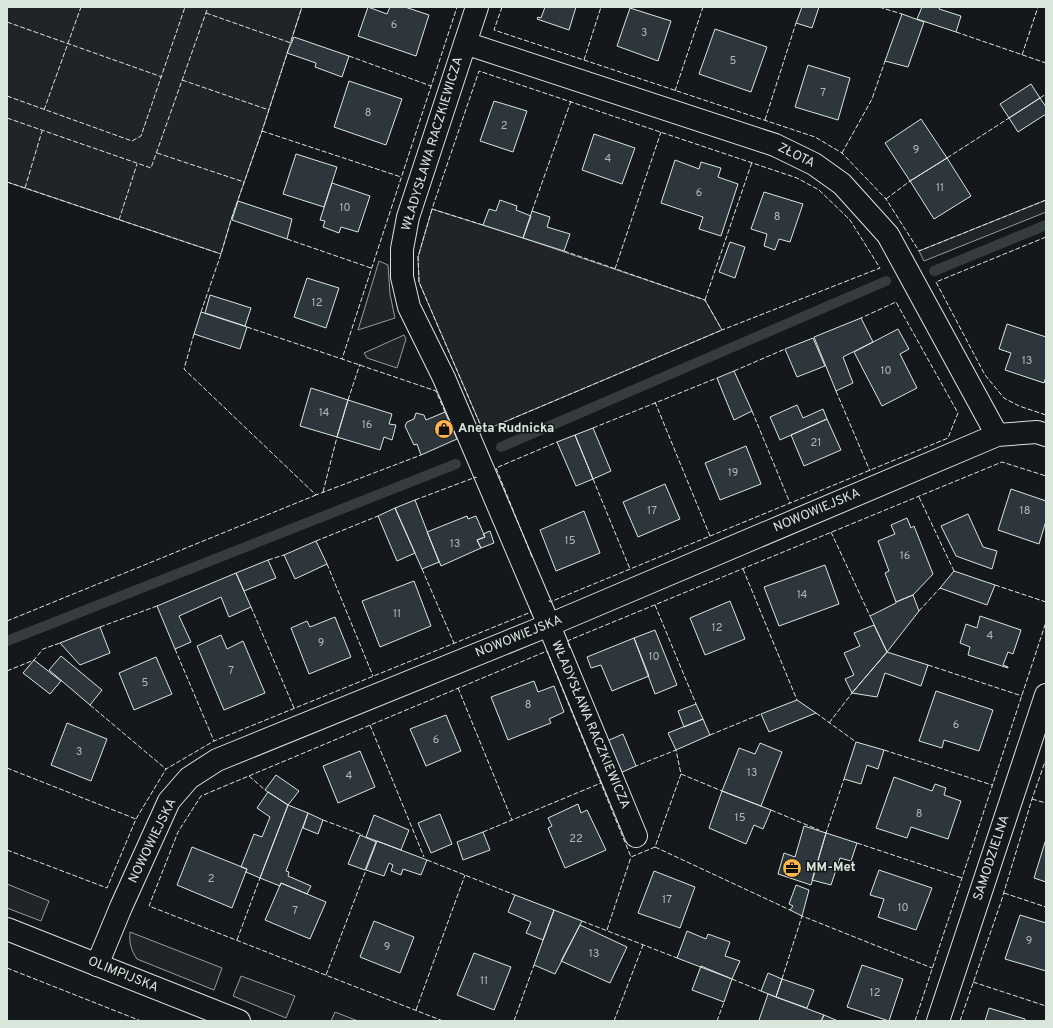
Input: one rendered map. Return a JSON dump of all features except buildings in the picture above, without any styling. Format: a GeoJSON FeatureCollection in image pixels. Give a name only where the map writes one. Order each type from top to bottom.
{"type":"FeatureCollection","features":[{"type":"Feature","properties":{"kind":"street","name":"WŁADYSŁAWA RACZKIEWICZA"},"geometry":{"type":"LineString","coordinates":[[477,7],[408,217],[402,249],[402,277],[409,307],[444,378],[549,625],[636,836]]}},
{"type":"Feature","properties":{"kind":"street","name":"ZŁOTA"},"geometry":{"type":"LineString","coordinates":[[465,43],[774,145],[814,164],[842,184],[888,236],[997,435]]}},
{"type":"Feature","properties":{"kind":"street","name":"NOWOWIEJSKA"},"geometry":{"type":"LineString","coordinates":[[97,965],[121,907],[169,801],[190,778],[217,760],[549,625],[997,435],[1037,432],[1046,435]]}},
{"type":"Feature","properties":{"kind":"street","name":"SAMODZIELNA"},"geometry":{"type":"LineString","coordinates":[[938,1021],[1046,695]]}},
{"type":"Feature","properties":{"kind":"street","name":"OLIMPIJSKA"},"geometry":{"type":"LineString","coordinates":[[7,929],[239,1021]]}},
{"type":"Feature","properties":{"kind":"shaded area"},"geometry":{"type":"Polygon","coordinates":[[[7,7],[302,7],[221,254],[7,182],[7,7]]]}},
{"type":"Feature","properties":{"kind":"shaded area"},"geometry":{"type":"Polygon","coordinates":[[[1046,200],[1046,212],[924,261],[919,251],[1046,200]]]}},
{"type":"Feature","properties":{"kind":"shaded area"},"geometry":{"type":"Polygon","coordinates":[[[432,209],[523,238],[705,300],[722,330],[483,431],[419,282],[418,257],[432,209]]]}},
{"type":"Feature","properties":{"kind":"shaded area"},"geometry":{"type":"Polygon","coordinates":[[[379,261],[388,265],[390,294],[395,318],[358,330],[379,261]]]}},
{"type":"Feature","properties":{"kind":"shaded area"},"geometry":{"type":"Polygon","coordinates":[[[404,335],[406,339],[397,368],[367,358],[364,353],[404,335]]]}},
{"type":"Feature","properties":{"kind":"shaded area"},"geometry":{"type":"Polygon","coordinates":[[[7,884],[49,901],[41,921],[7,908],[7,884]]]}},
{"type":"Feature","properties":{"kind":"shaded area"},"geometry":{"type":"Polygon","coordinates":[[[130,932],[222,968],[214,990],[137,959],[131,946],[130,932]]]}},
{"type":"Feature","properties":{"kind":"shaded area"},"geometry":{"type":"Polygon","coordinates":[[[241,976],[295,996],[286,1018],[233,996],[241,976]]]}},
{"type":"Feature","properties":{"kind":"shaded area"},"geometry":{"type":"Polygon","coordinates":[[[335,1012],[358,1021],[331,1021],[335,1012]]]}},
{"type":"Feature","properties":{"kind":"waterway"},"geometry":{"type":"LineString","coordinates":[[934,271],[1046,225]]}},
{"type":"Feature","properties":{"kind":"waterway"},"geometry":{"type":"LineString","coordinates":[[501,447],[886,281]]}},
{"type":"Feature","properties":{"kind":"waterway"},"geometry":{"type":"LineString","coordinates":[[7,641],[456,464]]}},
{"type":"Feature","properties":{"kind":"fence"},"geometry":{"type":"LineString","coordinates":[[44,110],[81,7]]}},
{"type":"Feature","properties":{"kind":"fence"},"geometry":{"type":"LineString","coordinates":[[7,96],[132,141],[141,136],[185,7]]}},
{"type":"Feature","properties":{"kind":"fence"},"geometry":{"type":"LineString","coordinates":[[7,118],[151,168],[208,7]]}},
{"type":"Feature","properties":{"kind":"fence"},"geometry":{"type":"LineString","coordinates":[[291,41],[302,7]]}},
{"type":"Feature","properties":{"kind":"fence"},"geometry":{"type":"LineString","coordinates":[[445,412],[436,391],[342,359],[457,7]]}},
{"type":"Feature","properties":{"kind":"fence"},"geometry":{"type":"LineString","coordinates":[[502,7],[494,30],[815,137],[842,153],[886,199],[919,251],[1046,200]]}},
{"type":"Feature","properties":{"kind":"fence"},"geometry":{"type":"LineString","coordinates":[[584,60],[601,7]]}},
{"type":"Feature","properties":{"kind":"fence"},"geometry":{"type":"LineString","coordinates":[[675,91],[703,7]]}},
{"type":"Feature","properties":{"kind":"fence"},"geometry":{"type":"LineString","coordinates":[[879,7],[902,14]]}},
{"type":"Feature","properties":{"kind":"fence"},"geometry":{"type":"LineString","coordinates":[[1022,55],[1038,7]]}},
{"type":"Feature","properties":{"kind":"fence"},"geometry":{"type":"LineString","coordinates":[[206,13],[291,43]]}},
{"type":"Feature","properties":{"kind":"fence"},"geometry":{"type":"LineString","coordinates":[[7,22],[162,77]]}},
{"type":"Feature","properties":{"kind":"fence"},"geometry":{"type":"LineString","coordinates":[[765,120],[796,23]]}},
{"type":"Feature","properties":{"kind":"fence"},"geometry":{"type":"LineString","coordinates":[[956,32],[1046,63]]}},
{"type":"Feature","properties":{"kind":"fence"},"geometry":{"type":"LineString","coordinates":[[201,312],[288,51]]}},
{"type":"Feature","properties":{"kind":"fence"},"geometry":{"type":"LineString","coordinates":[[349,56],[431,86]]}},
{"type":"Feature","properties":{"kind":"fence"},"geometry":{"type":"LineString","coordinates":[[842,153],[872,99],[885,61]]}},
{"type":"Feature","properties":{"kind":"fence"},"geometry":{"type":"LineString","coordinates":[[483,225],[432,209],[479,71],[797,178],[819,190],[850,220],[880,268],[722,330],[705,300],[564,251]]}},
{"type":"Feature","properties":{"kind":"fence"},"geometry":{"type":"LineString","coordinates":[[182,80],[269,110]]}},
{"type":"Feature","properties":{"kind":"fence"},"geometry":{"type":"LineString","coordinates":[[1040,98],[1046,94]]}},
{"type":"Feature","properties":{"kind":"fence"},"geometry":{"type":"LineString","coordinates":[[532,211],[571,101]]}},
{"type":"Feature","properties":{"kind":"fence"},"geometry":{"type":"LineString","coordinates":[[947,158],[1009,118]]}},
{"type":"Feature","properties":{"kind":"fence"},"geometry":{"type":"LineString","coordinates":[[25,188],[42,131]]}},
{"type":"Feature","properties":{"kind":"fence"},"geometry":{"type":"LineString","coordinates":[[262,131],[401,177]]}},
{"type":"Feature","properties":{"kind":"fence"},"geometry":{"type":"LineString","coordinates":[[615,269],[661,132]]}},
{"type":"Feature","properties":{"kind":"fence"},"geometry":{"type":"LineString","coordinates":[[157,153],[244,182]]}},
{"type":"Feature","properties":{"kind":"fence"},"geometry":{"type":"LineString","coordinates":[[705,300],[752,162]]}},
{"type":"Feature","properties":{"kind":"fence"},"geometry":{"type":"LineString","coordinates":[[119,220],[137,164]]}},
{"type":"Feature","properties":{"kind":"fence"},"geometry":{"type":"LineString","coordinates":[[886,199],[910,181]]}},
{"type":"Feature","properties":{"kind":"fence"},"geometry":{"type":"LineString","coordinates":[[7,182],[221,254]]}},
{"type":"Feature","properties":{"kind":"fence"},"geometry":{"type":"LineString","coordinates":[[432,209],[418,257],[419,282],[483,431],[722,330]]}},
{"type":"Feature","properties":{"kind":"fence"},"geometry":{"type":"LineString","coordinates":[[1046,237],[936,282],[985,375],[1004,398],[1019,406],[1046,415]]}},
{"type":"Feature","properties":{"kind":"fence"},"geometry":{"type":"LineString","coordinates":[[287,239],[371,268]]}},
{"type":"Feature","properties":{"kind":"fence"},"geometry":{"type":"LineString","coordinates":[[549,600],[550,602],[948,438],[958,413],[896,302],[861,318]]}},
{"type":"Feature","properties":{"kind":"fence"},"geometry":{"type":"LineString","coordinates":[[247,327],[342,359]]}},
{"type":"Feature","properties":{"kind":"fence"},"geometry":{"type":"LineString","coordinates":[[194,334],[184,369],[316,495],[421,455]]}},
{"type":"Feature","properties":{"kind":"fence"},"geometry":{"type":"LineString","coordinates":[[734,371],[785,349]]}},
{"type":"Feature","properties":{"kind":"fence"},"geometry":{"type":"LineString","coordinates":[[348,400],[360,364]]}},
{"type":"Feature","properties":{"kind":"fence"},"geometry":{"type":"LineString","coordinates":[[593,428],[717,378]]}},
{"type":"Feature","properties":{"kind":"fence"},"geometry":{"type":"LineString","coordinates":[[836,391],[870,471]]}},
{"type":"Feature","properties":{"kind":"fence"},"geometry":{"type":"LineString","coordinates":[[655,402],[710,536]]}},
{"type":"Feature","properties":{"kind":"fence"},"geometry":{"type":"LineString","coordinates":[[752,411],[790,503]]}},
{"type":"Feature","properties":{"kind":"fence"},"geometry":{"type":"LineString","coordinates":[[323,492],[337,437]]}},
{"type":"Feature","properties":{"kind":"fence"},"geometry":{"type":"LineString","coordinates":[[532,557],[496,468],[557,442]]}},
{"type":"Feature","properties":{"kind":"fence"},"geometry":{"type":"LineString","coordinates":[[570,648],[567,641],[1002,462],[1046,476]]}},
{"type":"Feature","properties":{"kind":"fence"},"geometry":{"type":"LineString","coordinates":[[415,500],[476,478]]}},
{"type":"Feature","properties":{"kind":"fence"},"geometry":{"type":"LineString","coordinates":[[593,479],[630,569]]}},
{"type":"Feature","properties":{"kind":"fence"},"geometry":{"type":"LineString","coordinates":[[7,621],[316,495]]}},
{"type":"Feature","properties":{"kind":"fence"},"geometry":{"type":"LineString","coordinates":[[919,497],[954,571]]}},
{"type":"Feature","properties":{"kind":"fence"},"geometry":{"type":"LineString","coordinates":[[316,541],[378,516]]}},
{"type":"Feature","properties":{"kind":"fence"},"geometry":{"type":"LineString","coordinates":[[831,532],[870,616]]}},
{"type":"Feature","properties":{"kind":"fence"},"geometry":{"type":"LineString","coordinates":[[268,560],[284,555]]}},
{"type":"Feature","properties":{"kind":"fence"},"geometry":{"type":"LineString","coordinates":[[327,564],[373,676]]}},
{"type":"Feature","properties":{"kind":"fence"},"geometry":{"type":"LineString","coordinates":[[422,569],[454,643]]}},
{"type":"Feature","properties":{"kind":"fence"},"geometry":{"type":"LineString","coordinates":[[743,569],[797,700]]}},
{"type":"Feature","properties":{"kind":"fence"},"geometry":{"type":"LineString","coordinates":[[995,585],[1046,602]]}},
{"type":"Feature","properties":{"kind":"fence"},"geometry":{"type":"LineString","coordinates":[[919,611],[940,588]]}},
{"type":"Feature","properties":{"kind":"fence"},"geometry":{"type":"LineString","coordinates":[[655,605],[696,704]]}},
{"type":"Feature","properties":{"kind":"fence"},"geometry":{"type":"LineString","coordinates":[[100,627],[157,606]]}},
{"type":"Feature","properties":{"kind":"fence"},"geometry":{"type":"LineString","coordinates":[[251,607],[294,708]]}},
{"type":"Feature","properties":{"kind":"fence"},"geometry":{"type":"LineString","coordinates":[[7,850],[107,888],[136,819],[166,769],[214,741],[531,612],[530,610]]}},
{"type":"Feature","properties":{"kind":"fence"},"geometry":{"type":"LineString","coordinates":[[915,1021],[1046,622]]}},
{"type":"Feature","properties":{"kind":"fence"},"geometry":{"type":"LineString","coordinates":[[7,671],[34,660],[43,649],[60,643]]}},
{"type":"Feature","properties":{"kind":"fence"},"geometry":{"type":"LineString","coordinates":[[175,649],[214,741]]}},
{"type":"Feature","properties":{"kind":"fence"},"geometry":{"type":"LineString","coordinates":[[443,1021],[149,906],[178,832],[201,796],[547,651],[631,857],[655,847],[681,774],[676,750],[636,766]]}},
{"type":"Feature","properties":{"kind":"fence"},"geometry":{"type":"LineString","coordinates":[[928,665],[1022,696]]}},
{"type":"Feature","properties":{"kind":"fence"},"geometry":{"type":"LineString","coordinates":[[458,688],[512,820]]}},
{"type":"Feature","properties":{"kind":"fence"},"geometry":{"type":"LineString","coordinates":[[829,723],[852,693]]}},
{"type":"Feature","properties":{"kind":"fence"},"geometry":{"type":"LineString","coordinates":[[90,705],[166,769]]}},
{"type":"Feature","properties":{"kind":"fence"},"geometry":{"type":"LineString","coordinates":[[816,713],[856,742]]}},
{"type":"Feature","properties":{"kind":"fence"},"geometry":{"type":"LineString","coordinates":[[710,735],[761,714]]}},
{"type":"Feature","properties":{"kind":"fence"},"geometry":{"type":"LineString","coordinates":[[370,725],[424,857]]}},
{"type":"Feature","properties":{"kind":"fence"},"geometry":{"type":"LineString","coordinates":[[884,750],[992,785]]}},
{"type":"Feature","properties":{"kind":"fence"},"geometry":{"type":"LineString","coordinates":[[960,1021],[1001,902],[1032,799],[1046,759]]}},
{"type":"Feature","properties":{"kind":"fence"},"geometry":{"type":"LineString","coordinates":[[7,768],[136,819]]}},
{"type":"Feature","properties":{"kind":"fence"},"geometry":{"type":"LineString","coordinates":[[681,774],[722,791]]}},
{"type":"Feature","properties":{"kind":"fence"},"geometry":{"type":"LineString","coordinates":[[249,776],[265,790]]}},
{"type":"Feature","properties":{"kind":"fence"},"geometry":{"type":"LineString","coordinates":[[825,832],[826,833],[844,779]]}},
{"type":"Feature","properties":{"kind":"fence"},"geometry":{"type":"LineString","coordinates":[[483,832],[601,783]]}},
{"type":"Feature","properties":{"kind":"fence"},"geometry":{"type":"LineString","coordinates":[[1032,799],[1046,803]]}},
{"type":"Feature","properties":{"kind":"fence"},"geometry":{"type":"LineString","coordinates":[[771,810],[819,830]]}},
{"type":"Feature","properties":{"kind":"fence"},"geometry":{"type":"LineString","coordinates":[[323,820],[363,835]]}},
{"type":"Feature","properties":{"kind":"fence"},"geometry":{"type":"LineString","coordinates":[[857,843],[962,878]]}},
{"type":"Feature","properties":{"kind":"fence"},"geometry":{"type":"LineString","coordinates":[[655,847],[790,910]]}},
{"type":"Feature","properties":{"kind":"fence"},"geometry":{"type":"LineString","coordinates":[[607,930],[631,857]]}},
{"type":"Feature","properties":{"kind":"fence"},"geometry":{"type":"LineString","coordinates":[[427,860],[515,895]]}},
{"type":"Feature","properties":{"kind":"fence"},"geometry":{"type":"LineString","coordinates":[[326,975],[366,870]]}},
{"type":"Feature","properties":{"kind":"fence"},"geometry":{"type":"LineString","coordinates":[[416,1010],[465,875]]}},
{"type":"Feature","properties":{"kind":"fence"},"geometry":{"type":"LineString","coordinates":[[237,940],[260,878]]}},
{"type":"Feature","properties":{"kind":"fence"},"geometry":{"type":"LineString","coordinates":[[1004,893],[1046,907]]}},
{"type":"Feature","properties":{"kind":"fence"},"geometry":{"type":"LineString","coordinates":[[782,979],[802,916],[932,968]]}},
{"type":"Feature","properties":{"kind":"fence"},"geometry":{"type":"LineString","coordinates":[[582,921],[677,958]]}},
{"type":"Feature","properties":{"kind":"fence"},"geometry":{"type":"LineString","coordinates":[[614,1021],[643,945]]}},
{"type":"Feature","properties":{"kind":"fence"},"geometry":{"type":"LineString","coordinates":[[514,1021],[534,965]]}},
{"type":"Feature","properties":{"kind":"fence"},"geometry":{"type":"LineString","coordinates":[[7,968],[141,1021]]}},
{"type":"Feature","properties":{"kind":"fence"},"geometry":{"type":"LineString","coordinates":[[732,979],[761,991]]}},
{"type":"Feature","properties":{"kind":"fence"},"geometry":{"type":"LineString","coordinates":[[973,982],[1046,1006]]}},
{"type":"Feature","properties":{"kind":"fence"},"geometry":{"type":"LineString","coordinates":[[717,1021],[724,1002]]}},
{"type":"Feature","properties":{"kind":"place","name":"Aneta Rudnicka"},"geometry":{"type":"Point","coordinates":[444,429]}},
{"type":"Feature","properties":{"kind":"place","name":"MM-Met"},"geometry":{"type":"Point","coordinates":[792,868]}}]}
